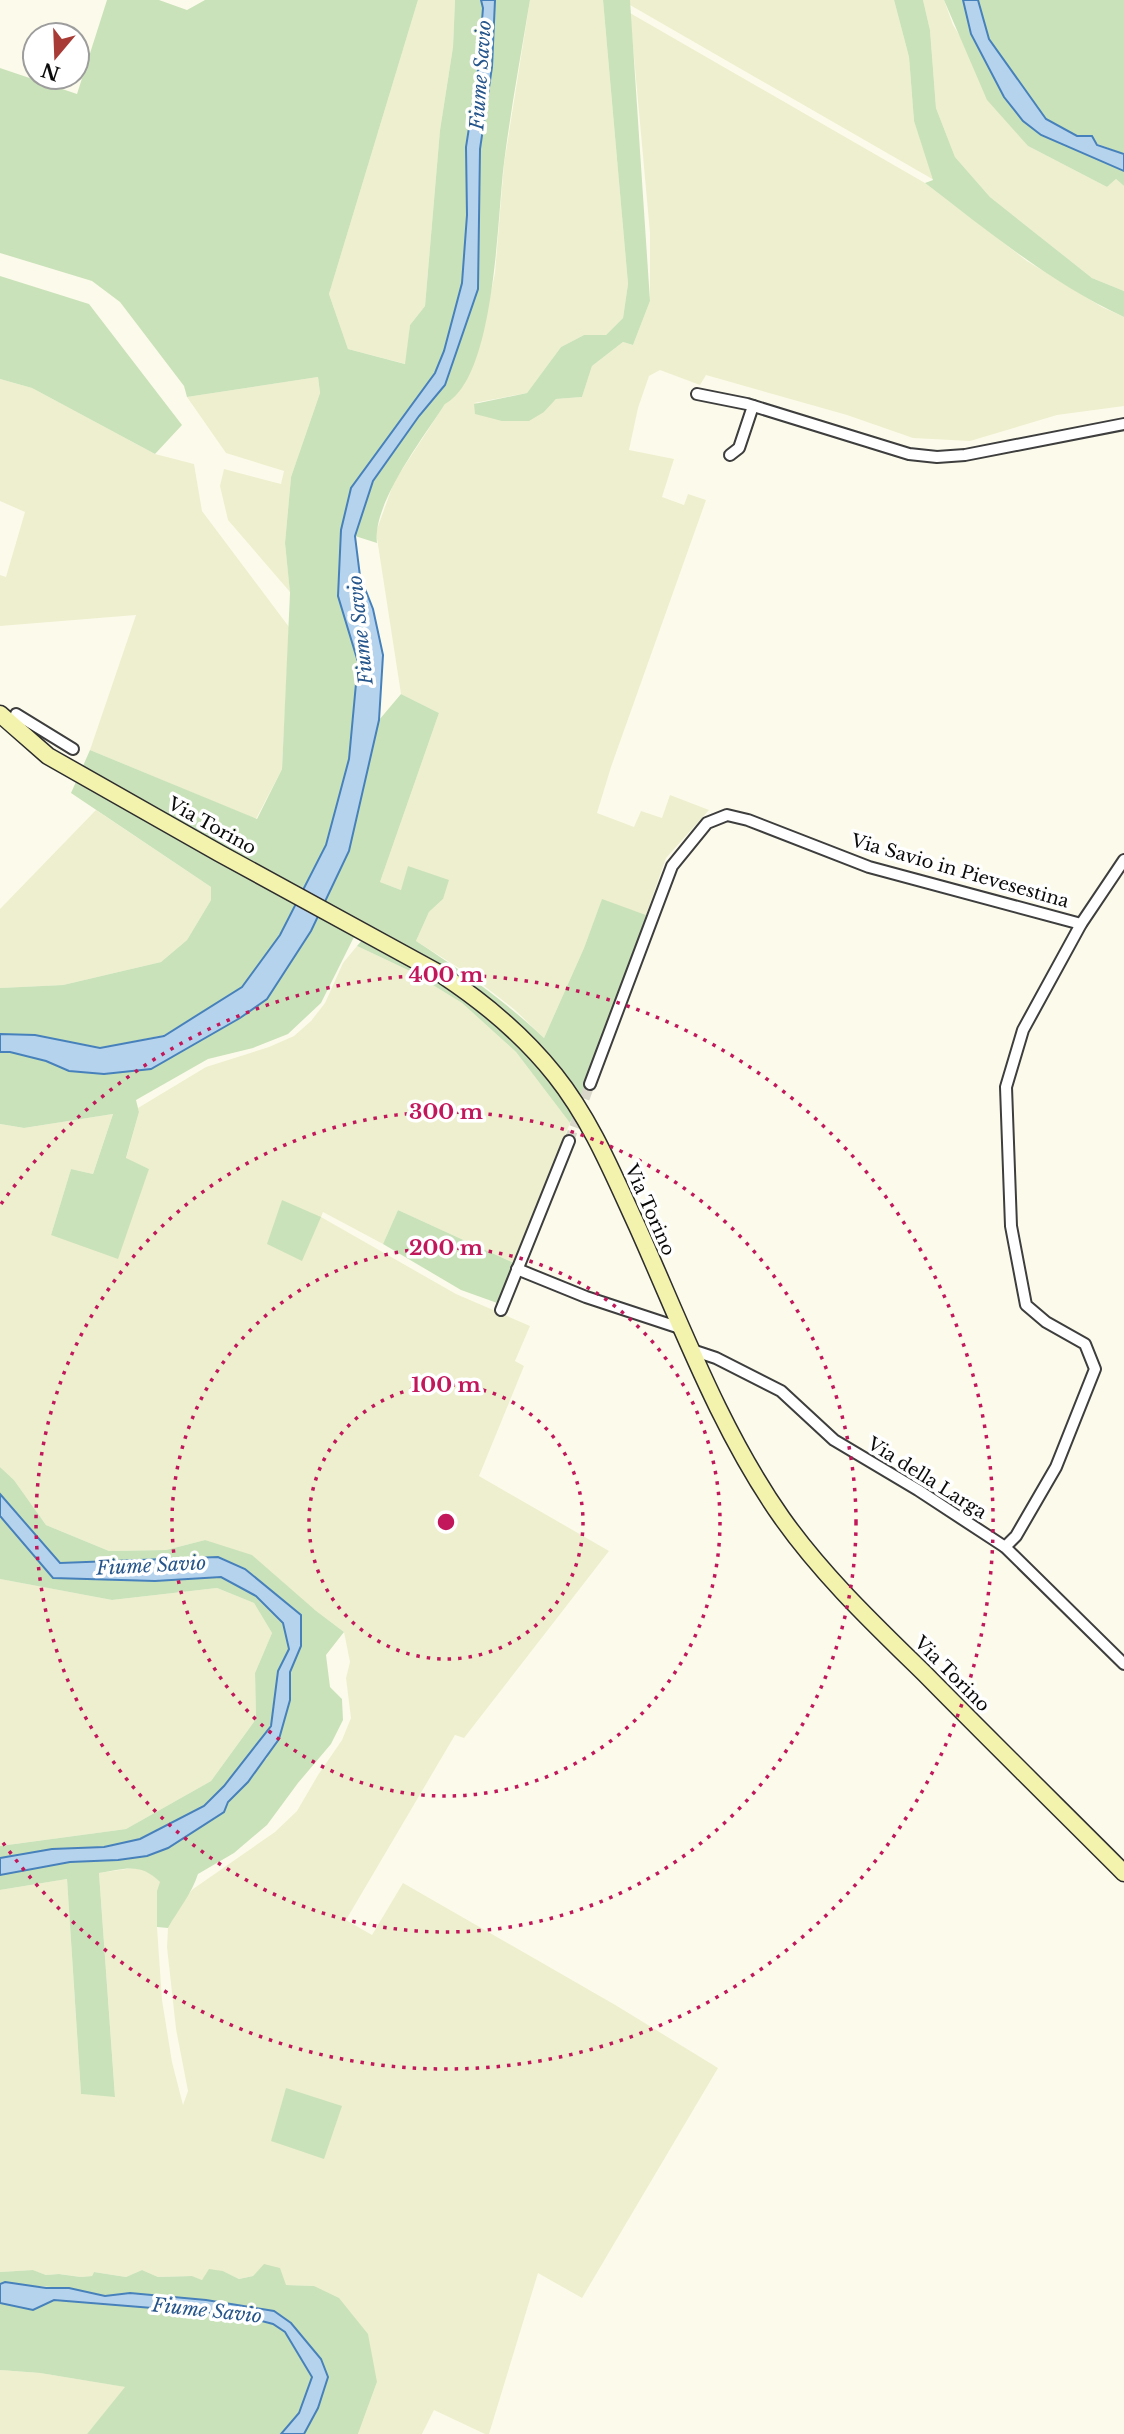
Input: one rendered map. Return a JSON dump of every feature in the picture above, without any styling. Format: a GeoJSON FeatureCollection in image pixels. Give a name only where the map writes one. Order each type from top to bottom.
{"type":"FeatureCollection","features":[{"type":"Feature","properties":{"kind":"main road","name":"Via Torino"},"geometry":{"type":"LineString","coordinates":[[8,714],[23,734],[48,756],[414,959],[472,994],[498,1015],[555,1075],[583,1116],[611,1170],[692,1350],[759,1483],[809,1554],[860,1610],[1124,1873]]}},
{"type":"Feature","properties":{"kind":"street"},"geometry":{"type":"LineString","coordinates":[[697,394],[753,406],[909,454],[936,457],[965,455],[1124,424]]}},
{"type":"Feature","properties":{"kind":"street"},"geometry":{"type":"LineString","coordinates":[[730,455],[739,448],[753,406]]}},
{"type":"Feature","properties":{"kind":"street"},"geometry":{"type":"LineString","coordinates":[[8,714],[73,749]]}},
{"type":"Feature","properties":{"kind":"street"},"geometry":{"type":"LineString","coordinates":[[23,734],[43,732]]}},
{"type":"Feature","properties":{"kind":"street","name":"Via Savio in Pievesestina"},"geometry":{"type":"LineString","coordinates":[[590,1084],[672,866],[707,823],[727,815],[748,820],[869,867],[1081,924]]}},
{"type":"Feature","properties":{"kind":"street"},"geometry":{"type":"LineString","coordinates":[[1005,1548],[1016,1536],[1056,1466],[1095,1370],[1085,1344],[1046,1322],[1026,1305],[1011,1226],[1006,1087],[1023,1030],[1081,924],[1124,860]]}},
{"type":"Feature","properties":{"kind":"street"},"geometry":{"type":"LineString","coordinates":[[500,1310],[569,1141]]}},
{"type":"Feature","properties":{"kind":"street"},"geometry":{"type":"LineString","coordinates":[[517,1269],[586,1297],[683,1329]]}},
{"type":"Feature","properties":{"kind":"street","name":"Via della Larga"},"geometry":{"type":"LineString","coordinates":[[692,1350],[716,1358],[781,1391],[834,1440],[918,1490],[1005,1548],[1124,1664]]}},
{"type":"Feature","properties":{"kind":"green space"},"geometry":{"type":"Polygon","coordinates":[[[107,0],[159,0],[187,10],[205,0],[418,0],[329,294],[348,349],[405,364],[410,325],[425,306],[440,130],[453,47],[455,0],[481,0],[483,8],[478,70],[466,147],[467,215],[462,283],[444,351],[435,373],[351,488],[338,596],[358,661],[349,759],[326,845],[280,935],[242,987],[164,1035],[100,1048],[35,1035],[0,1034],[0,988],[63,985],[161,962],[187,940],[211,900],[211,887],[71,793],[90,750],[257,819],[282,769],[290,593],[285,543],[291,477],[320,393],[318,377],[187,397],[184,386],[120,302],[92,281],[0,253],[0,68],[21,75],[21,91],[68,91],[77,94],[78,91],[91,91],[91,50],[107,0]]]}},
{"type":"Feature","properties":{"kind":"green space"},"geometry":{"type":"Polygon","coordinates":[[[418,0],[455,0],[453,47],[440,130],[425,306],[410,325],[406,364],[348,349],[329,294],[418,0]]]}},
{"type":"Feature","properties":{"kind":"green space"},"geometry":{"type":"Polygon","coordinates":[[[495,0],[530,0],[507,142],[496,256],[484,330],[475,363],[462,388],[445,404],[412,453],[391,491],[382,510],[377,543],[355,536],[373,482],[419,416],[445,385],[478,289],[480,149],[492,67],[495,0]]]}},
{"type":"Feature","properties":{"kind":"green space"},"geometry":{"type":"Polygon","coordinates":[[[530,0],[603,0],[628,284],[623,318],[606,335],[584,335],[561,347],[527,393],[474,403],[544,412],[556,399],[582,397],[592,366],[623,342],[633,345],[650,301],[650,233],[630,13],[925,183],[1027,261],[1102,307],[1124,317],[1124,406],[1057,415],[970,441],[913,438],[847,415],[706,375],[700,385],[660,370],[649,376],[638,408],[629,450],[674,459],[662,497],[684,505],[688,494],[706,500],[597,813],[634,827],[641,811],[662,818],[670,795],[709,810],[666,858],[646,915],[602,900],[544,1038],[515,1010],[470,975],[416,941],[429,912],[443,899],[401,890],[380,882],[439,713],[401,694],[376,532],[394,482],[480,344],[495,273],[504,164],[530,0]]]}},
{"type":"Feature","properties":{"kind":"green space"},"geometry":{"type":"Polygon","coordinates":[[[603,0],[630,0],[650,301],[633,345],[623,342],[592,366],[582,397],[556,399],[544,412],[529,421],[502,421],[475,414],[474,404],[527,393],[561,347],[584,335],[606,335],[623,318],[628,284],[603,0]]]}},
{"type":"Feature","properties":{"kind":"green space"},"geometry":{"type":"Polygon","coordinates":[[[630,0],[894,0],[909,57],[914,121],[934,180],[630,5],[630,0]]]}},
{"type":"Feature","properties":{"kind":"green space"},"geometry":{"type":"Polygon","coordinates":[[[894,0],[923,0],[930,30],[936,108],[955,157],[990,197],[1092,278],[1124,291],[1124,317],[1046,273],[925,183],[933,180],[914,121],[909,57],[894,0]]]}},
{"type":"Feature","properties":{"kind":"green space"},"geometry":{"type":"Polygon","coordinates":[[[923,0],[944,0],[953,25],[1028,146],[1107,187],[1116,179],[1124,186],[1124,291],[1092,278],[990,197],[955,157],[936,108],[930,30],[923,0]]]}},
{"type":"Feature","properties":{"kind":"green space"},"geometry":{"type":"Polygon","coordinates":[[[944,0],[963,0],[971,34],[1004,97],[1041,135],[1124,171],[1124,186],[1116,179],[1107,187],[1028,146],[987,100],[944,0]]]}},
{"type":"Feature","properties":{"kind":"green space"},"geometry":{"type":"Polygon","coordinates":[[[978,0],[1124,0],[1124,154],[1077,136],[1046,119],[989,39],[978,0]]]}},
{"type":"Feature","properties":{"kind":"green space"},"geometry":{"type":"Polygon","coordinates":[[[0,276],[89,304],[182,425],[155,454],[32,388],[0,379],[0,276]]]}},
{"type":"Feature","properties":{"kind":"green space"},"geometry":{"type":"Polygon","coordinates":[[[318,377],[320,393],[291,477],[285,543],[290,592],[228,520],[220,486],[224,469],[281,484],[284,471],[226,453],[187,397],[318,377]]]}},
{"type":"Feature","properties":{"kind":"green space"},"geometry":{"type":"Polygon","coordinates":[[[0,379],[32,388],[155,454],[194,464],[202,511],[289,627],[282,769],[256,819],[90,750],[136,615],[0,626],[0,575],[6,577],[25,512],[0,501],[0,379]]]}},
{"type":"Feature","properties":{"kind":"green space"},"geometry":{"type":"Polygon","coordinates":[[[401,694],[439,713],[380,882],[401,890],[408,866],[449,880],[443,899],[429,912],[416,941],[482,986],[544,1038],[584,948],[602,899],[646,915],[615,1010],[579,1101],[543,1052],[361,923],[321,1003],[288,1034],[253,1048],[208,1059],[136,1100],[139,1112],[126,1158],[149,1169],[118,1259],[51,1235],[71,1169],[93,1174],[113,1114],[24,1128],[0,1124],[0,1052],[46,1061],[69,1071],[104,1074],[267,999],[311,931],[349,851],[379,720],[401,694]]]}},
{"type":"Feature","properties":{"kind":"green space"},"geometry":{"type":"Polygon","coordinates":[[[96,810],[211,887],[211,900],[187,940],[161,962],[63,985],[0,988],[0,909],[96,810]]]}},
{"type":"Feature","properties":{"kind":"green space"},"geometry":{"type":"Polygon","coordinates":[[[363,939],[447,986],[501,1028],[561,1095],[574,1114],[570,1123],[516,1052],[462,1003],[410,971],[357,946],[363,939]]]}},
{"type":"Feature","properties":{"kind":"green space"},"geometry":{"type":"Polygon","coordinates":[[[357,946],[410,971],[462,1003],[516,1052],[570,1123],[514,1263],[398,1210],[383,1244],[323,1212],[321,1217],[456,1294],[530,1326],[515,1361],[524,1366],[479,1476],[609,1551],[464,1738],[455,1735],[346,1920],[372,1935],[403,1883],[617,2006],[718,2068],[582,2298],[538,2273],[489,2434],[434,2410],[422,2434],[358,2434],[377,2382],[314,2286],[285,2285],[264,2265],[253,2276],[239,2279],[223,2271],[202,2280],[191,2276],[158,2277],[142,2270],[126,2277],[94,2272],[92,2276],[81,2277],[46,2275],[33,2270],[0,2272],[0,1890],[67,1879],[81,2094],[115,2096],[99,1873],[133,1868],[149,1871],[160,1882],[157,1927],[162,2000],[172,2062],[183,2105],[188,2091],[176,2029],[167,1947],[168,1928],[184,1899],[193,1889],[275,1832],[297,1811],[342,1740],[351,1718],[346,1678],[350,1662],[344,1632],[315,1610],[205,1540],[166,1550],[109,1551],[46,1525],[14,1480],[0,1467],[0,1124],[24,1128],[113,1114],[93,1174],[71,1169],[51,1235],[149,1169],[126,1159],[138,1108],[206,1067],[294,1036],[311,1021],[325,1003],[343,963],[357,946]]]}},
{"type":"Feature","properties":{"kind":"green space"},"geometry":{"type":"Polygon","coordinates":[[[282,1200],[321,1217],[302,1261],[267,1244],[282,1200]]]}},
{"type":"Feature","properties":{"kind":"green space"},"geometry":{"type":"Polygon","coordinates":[[[398,1210],[514,1263],[500,1304],[461,1290],[383,1244],[398,1210]]]}},
{"type":"Feature","properties":{"kind":"green space"},"geometry":{"type":"Polygon","coordinates":[[[0,1467],[14,1480],[46,1525],[109,1551],[166,1550],[205,1540],[252,1555],[344,1632],[326,1655],[330,1687],[342,1699],[343,1720],[331,1744],[267,1825],[234,1853],[198,1874],[189,1895],[168,1928],[157,1927],[157,1891],[160,1882],[153,1876],[132,1868],[99,1873],[115,2097],[81,2094],[67,1879],[0,1890],[0,1875],[70,1862],[118,1860],[168,1848],[224,1812],[228,1802],[267,1758],[290,1700],[290,1672],[301,1646],[301,1615],[218,1557],[60,1563],[0,1494],[0,1467]]]}},
{"type":"Feature","properties":{"kind":"green space"},"geometry":{"type":"Polygon","coordinates":[[[0,1516],[53,1578],[155,1581],[221,1577],[256,1596],[283,1623],[289,1649],[278,1671],[271,1726],[224,1786],[204,1806],[140,1839],[104,1847],[52,1849],[0,1858],[0,1846],[126,1829],[211,1781],[256,1719],[255,1673],[272,1633],[254,1603],[217,1588],[112,1600],[0,1579],[0,1516]]]}},
{"type":"Feature","properties":{"kind":"green space"},"geometry":{"type":"Polygon","coordinates":[[[0,1579],[112,1600],[217,1588],[254,1603],[272,1633],[255,1673],[256,1719],[211,1781],[126,1829],[0,1846],[0,1579]]]}},
{"type":"Feature","properties":{"kind":"green space"},"geometry":{"type":"Polygon","coordinates":[[[286,2088],[342,2106],[324,2159],[271,2141],[286,2088]]]}},
{"type":"Feature","properties":{"kind":"green space"},"geometry":{"type":"Polygon","coordinates":[[[264,2264],[280,2268],[286,2285],[314,2286],[339,2298],[368,2334],[377,2382],[358,2434],[304,2434],[318,2408],[320,2359],[291,2323],[274,2311],[206,2300],[130,2293],[105,2296],[69,2288],[0,2284],[0,2272],[33,2270],[46,2275],[81,2277],[92,2276],[94,2272],[126,2277],[142,2270],[158,2277],[192,2276],[202,2280],[209,2269],[223,2271],[239,2279],[253,2276],[264,2264]]]}},
{"type":"Feature","properties":{"kind":"green space"},"geometry":{"type":"Polygon","coordinates":[[[53,2300],[239,2315],[274,2324],[285,2332],[312,2377],[299,2413],[281,2434],[87,2434],[125,2387],[40,2373],[0,2370],[0,2303],[33,2310],[53,2300]]]}},
{"type":"Feature","properties":{"kind":"green space"},"geometry":{"type":"Polygon","coordinates":[[[0,2370],[40,2373],[126,2387],[87,2434],[0,2434],[0,2370]]]}},
{"type":"Feature","properties":{"kind":"water","name":"Fiume Savio"},"geometry":{"type":"Polygon","coordinates":[[[481,0],[495,0],[492,67],[480,149],[478,289],[445,385],[419,416],[373,481],[355,536],[360,576],[373,609],[383,655],[379,720],[349,851],[311,931],[267,999],[240,1018],[151,1069],[104,1074],[69,1071],[46,1061],[0,1052],[0,1034],[35,1035],[100,1048],[164,1036],[242,987],[280,935],[326,845],[349,759],[358,662],[338,596],[341,530],[351,488],[435,373],[444,351],[462,283],[467,215],[466,147],[478,70],[483,8],[481,0]]]}},
{"type":"Feature","properties":{"kind":"water"},"geometry":{"type":"Polygon","coordinates":[[[963,0],[978,0],[989,39],[1046,119],[1077,136],[1092,136],[1097,145],[1124,154],[1124,171],[1041,135],[1023,121],[1004,97],[971,34],[963,0]]]}},
{"type":"Feature","properties":{"kind":"water","name":"Fiume Savio"},"geometry":{"type":"Polygon","coordinates":[[[0,1494],[60,1563],[218,1557],[245,1569],[301,1615],[301,1646],[290,1672],[290,1700],[279,1739],[248,1782],[228,1802],[224,1812],[168,1848],[147,1856],[70,1862],[0,1875],[0,1858],[52,1849],[104,1847],[140,1839],[204,1806],[224,1786],[271,1726],[278,1671],[289,1649],[283,1623],[256,1596],[221,1577],[155,1581],[53,1578],[0,1516],[0,1494]]]}},
{"type":"Feature","properties":{"kind":"water","name":"Fiume Savio"},"geometry":{"type":"Polygon","coordinates":[[[5,2282],[46,2288],[69,2288],[105,2296],[130,2293],[206,2300],[274,2311],[291,2323],[321,2359],[328,2377],[318,2408],[304,2434],[281,2434],[299,2413],[312,2377],[285,2332],[273,2324],[239,2315],[54,2300],[33,2310],[0,2303],[0,2284],[5,2282]]]}},
{"type":"Feature","properties":{"kind":"tunnel"},"geometry":{"type":"LineString","coordinates":[[569,1141],[590,1084]]}}]}
